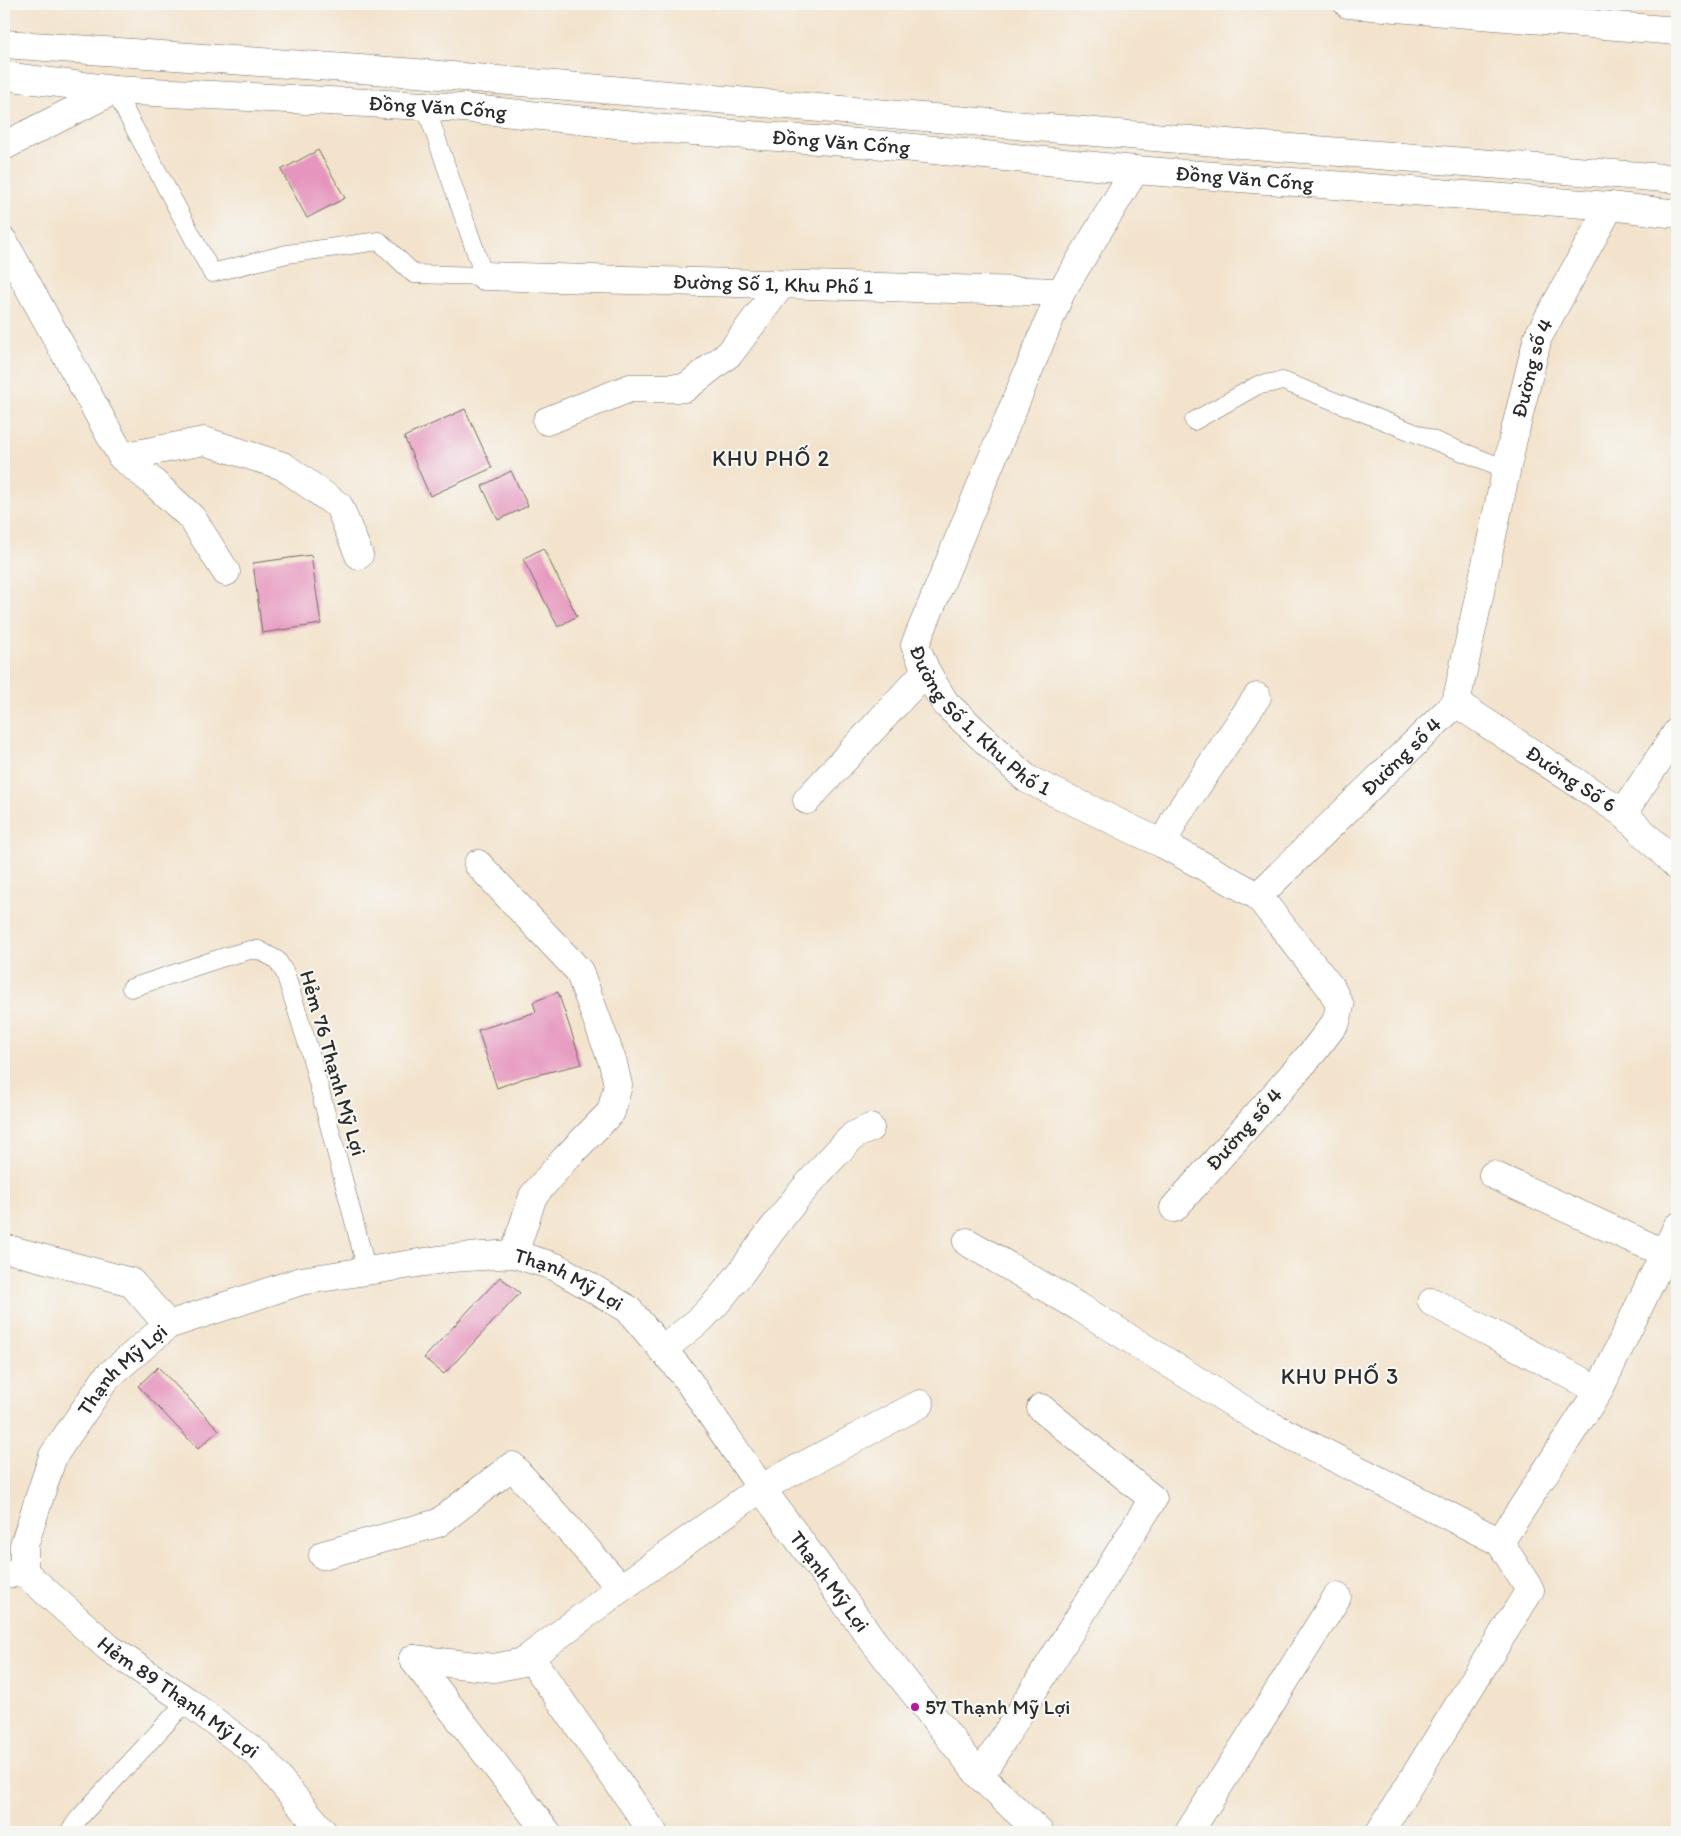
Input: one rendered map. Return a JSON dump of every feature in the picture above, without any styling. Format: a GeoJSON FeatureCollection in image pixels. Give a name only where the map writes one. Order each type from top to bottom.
{"type":"FeatureCollection","features":[{"type":"Feature","properties":{"kind":"street"},"geometry":{"type":"LineString","coordinates":[[1348,4],[1677,30]]}},
{"type":"Feature","properties":{"kind":"street","name":"Đồng Văn Cống"},"geometry":{"type":"LineString","coordinates":[[4,44],[417,73],[1141,136],[1677,179]]}},
{"type":"Feature","properties":{"kind":"street"},"geometry":{"type":"LineString","coordinates":[[4,146],[114,90],[120,52]]}},
{"type":"Feature","properties":{"kind":"street","name":"Đồng Văn Cống"},"geometry":{"type":"LineString","coordinates":[[4,76],[114,90],[425,106],[653,128],[884,145],[1135,170],[1610,206],[1677,214]]}},
{"type":"Feature","properties":{"kind":"street"},"geometry":{"type":"LineString","coordinates":[[1135,170],[1141,136]]}},
{"type":"Feature","properties":{"kind":"street","name":"Đường Số 1, Khu Phố 1"},"geometry":{"type":"LineString","coordinates":[[1135,170],[1061,292],[915,645],[926,671],[945,703],[1027,779],[1163,844],[1258,896]]}},
{"type":"Feature","properties":{"kind":"street","name":"Đường số 4"},"geometry":{"type":"LineString","coordinates":[[1174,1208],[1312,1053],[1336,1022],[1340,1006],[1331,988],[1258,896],[1456,703],[1506,469],[1538,337],[1610,206],[1622,174]]}},
{"type":"Feature","properties":{"kind":"street"},"geometry":{"type":"LineString","coordinates":[[4,242],[122,457],[153,482],[192,518],[226,572]]}},
{"type":"Feature","properties":{"kind":"street","name":"Đường Số 1, Khu Phố 1"},"geometry":{"type":"LineString","coordinates":[[484,276],[1061,292]]}},
{"type":"Feature","properties":{"kind":"street"},"geometry":{"type":"LineString","coordinates":[[547,421],[630,388],[685,388],[730,353],[781,285]]}},
{"type":"Feature","properties":{"kind":"street"},"geometry":{"type":"LineString","coordinates":[[122,457],[204,441],[283,466],[339,506],[359,555]]}},
{"type":"Feature","properties":{"kind":"street"},"geometry":{"type":"LineString","coordinates":[[807,800],[926,671]]}},
{"type":"Feature","properties":{"kind":"street"},"geometry":{"type":"LineString","coordinates":[[1163,844],[1176,817],[1257,697]]}},
{"type":"Feature","properties":{"kind":"street","name":"Đường Số 6"},"geometry":{"type":"LineString","coordinates":[[1456,703],[1623,813],[1677,866]]}},
{"type":"Feature","properties":{"kind":"street"},"geometry":{"type":"LineString","coordinates":[[1623,813],[1677,732]]}},
{"type":"Feature","properties":{"kind":"street"},"geometry":{"type":"LineString","coordinates":[[478,864],[579,971],[613,1063],[618,1084],[611,1112],[565,1159],[533,1196],[514,1254]]}},
{"type":"Feature","properties":{"kind":"street"},"geometry":{"type":"LineString","coordinates":[[662,1350],[701,1319],[719,1300],[798,1196],[827,1163],[853,1136],[870,1128]]}},
{"type":"Feature","properties":{"kind":"street"},"geometry":{"type":"LineString","coordinates":[[1493,1174],[1664,1253]]}},
{"type":"Feature","properties":{"kind":"street"},"geometry":{"type":"LineString","coordinates":[[1500,1542],[1599,1390],[1677,1227]]}},
{"type":"Feature","properties":{"kind":"street"},"geometry":{"type":"LineString","coordinates":[[967,1242],[1079,1307],[1260,1420],[1500,1542],[1530,1590],[1380,1832]]}},
{"type":"Feature","properties":{"kind":"street"},"geometry":{"type":"LineString","coordinates":[[4,1248],[131,1282],[168,1324]]}},
{"type":"Feature","properties":{"kind":"street","name":"Thạnh Mỹ Lợi"},"geometry":{"type":"LineString","coordinates":[[14,1573],[53,1456],[107,1377],[168,1324],[301,1281],[451,1258],[514,1254],[556,1266],[628,1309],[685,1376],[761,1488],[874,1642],[980,1776],[1039,1832]]}},
{"type":"Feature","properties":{"kind":"street"},"geometry":{"type":"LineString","coordinates":[[1432,1302],[1599,1390]]}},
{"type":"Feature","properties":{"kind":"street"},"geometry":{"type":"LineString","coordinates":[[548,1832],[414,1659],[494,1668],[523,1662],[621,1588],[761,1488],[920,1404]]}},
{"type":"Feature","properties":{"kind":"street"},"geometry":{"type":"LineString","coordinates":[[980,1776],[1152,1499],[1041,1408]]}},
{"type":"Feature","properties":{"kind":"street"},"geometry":{"type":"LineString","coordinates":[[323,1555],[438,1523],[512,1466],[621,1588]]}},
{"type":"Feature","properties":{"kind":"street","name":"Hẻm 89 Thạnh Mỹ Lợi"},"geometry":{"type":"LineString","coordinates":[[14,1573],[109,1648],[187,1700],[259,1755],[323,1832]]}},
{"type":"Feature","properties":{"kind":"street"},"geometry":{"type":"LineString","coordinates":[[1189,1832],[1337,1597]]}},
{"type":"Feature","properties":{"kind":"street"},"geometry":{"type":"LineString","coordinates":[[530,1657],[653,1832]]}},
{"type":"Feature","properties":{"kind":"lane"},"geometry":{"type":"LineString","coordinates":[[114,90],[212,273],[287,254],[379,242],[414,274],[484,276],[425,106]]}},
{"type":"Feature","properties":{"kind":"lane"},"geometry":{"type":"LineString","coordinates":[[1194,421],[1258,385],[1283,381],[1506,469]]}},
{"type":"Feature","properties":{"kind":"lane","name":"Hẻm 76 Thạnh Mỹ Lợi"},"geometry":{"type":"LineString","coordinates":[[131,988],[250,950],[259,950],[277,960],[285,974],[310,1052],[367,1271]]}},
{"type":"Feature","properties":{"kind":"lane"},"geometry":{"type":"LineString","coordinates":[[69,1832],[79,1818],[187,1700]]}},
{"type":"Feature","properties":{"kind":"building"},"geometry":{"type":"Polygon","coordinates":[[[318,150],[345,198],[307,218],[281,170],[318,150]]]}},
{"type":"Feature","properties":{"kind":"building"},"geometry":{"type":"Polygon","coordinates":[[[465,409],[492,468],[430,496],[404,437],[465,409]]]}},
{"type":"Feature","properties":{"kind":"building"},"geometry":{"type":"Polygon","coordinates":[[[511,471],[528,506],[498,520],[482,486],[511,471]]]}},
{"type":"Feature","properties":{"kind":"building"},"geometry":{"type":"Polygon","coordinates":[[[543,548],[577,616],[558,627],[523,559],[543,548]]]}},
{"type":"Feature","properties":{"kind":"building"},"geometry":{"type":"Polygon","coordinates":[[[311,555],[321,624],[262,633],[253,563],[311,555]]]}},
{"type":"Feature","properties":{"kind":"building"},"geometry":{"type":"Polygon","coordinates":[[[4,663],[8,674],[4,676],[4,663]]]}},
{"type":"Feature","properties":{"kind":"building"},"geometry":{"type":"Polygon","coordinates":[[[558,992],[582,1064],[524,1078],[497,1088],[478,1030],[536,1012],[533,1002],[558,992]]]}},
{"type":"Feature","properties":{"kind":"building"},"geometry":{"type":"Polygon","coordinates":[[[500,1277],[520,1293],[444,1374],[424,1358],[500,1277]]]}},
{"type":"Feature","properties":{"kind":"building"},"geometry":{"type":"Polygon","coordinates":[[[158,1367],[219,1430],[198,1449],[138,1386],[158,1367]]]}},
{"type":"Feature","properties":{"kind":"place","name":"57 Thạnh Mỹ Lợi"},"geometry":{"type":"Point","coordinates":[915,1707]}},
{"type":"Feature","properties":{"kind":"district","name":"KHU PHỐ 2"},"geometry":{"type":"Point","coordinates":[771,458]}},
{"type":"Feature","properties":{"kind":"district","name":"KHU PHỐ 3"},"geometry":{"type":"Point","coordinates":[1340,1376]}}]}
